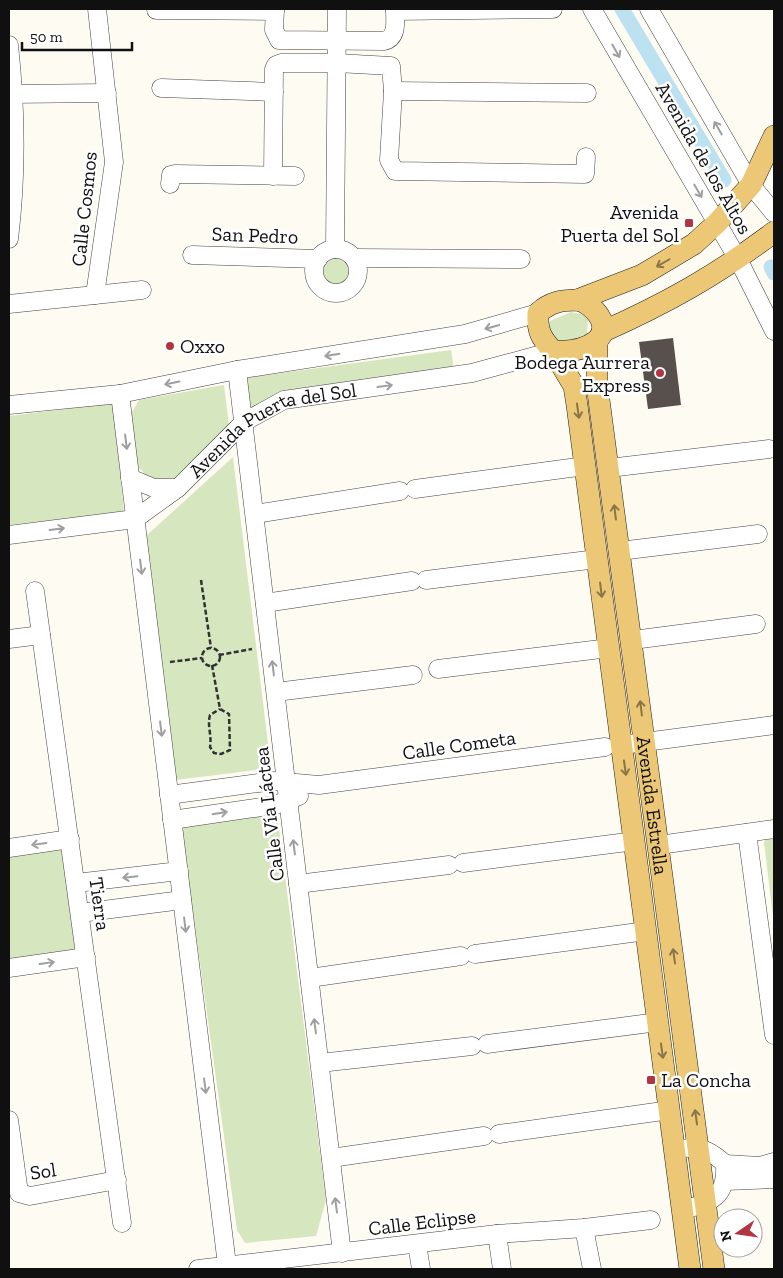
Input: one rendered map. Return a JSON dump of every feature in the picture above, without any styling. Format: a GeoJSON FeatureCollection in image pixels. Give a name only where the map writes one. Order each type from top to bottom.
{"type":"FeatureCollection","features":[{"type":"Feature","properties":{"kind":"main road"},"geometry":{"type":"LineString","coordinates":[[577,300],[642,275],[694,244],[717,223],[751,185],[774,136]]}},
{"type":"Feature","properties":{"kind":"main road"},"geometry":{"type":"LineString","coordinates":[[599,336],[600,316],[595,308],[585,301],[559,301],[538,314],[538,331],[541,338],[553,351],[578,349],[599,336],[659,307],[738,259],[774,232]]}},
{"type":"Feature","properties":{"kind":"main road","name":"Avenida Estrella"},"geometry":{"type":"LineString","coordinates":[[599,336],[597,385],[633,640],[700,1147],[714,1269]]}},
{"type":"Feature","properties":{"kind":"main road","name":"Avenida Estrella"},"geometry":{"type":"LineString","coordinates":[[553,351],[574,386],[609,648],[613,746],[634,841],[690,1269]]}},
{"type":"Feature","properties":{"kind":"street","name":"Calle Cosmos"},"geometry":{"type":"LineString","coordinates":[[95,295],[114,162],[98,9]]}},
{"type":"Feature","properties":{"kind":"street"},"geometry":{"type":"LineString","coordinates":[[335,249],[337,9]]}},
{"type":"Feature","properties":{"kind":"street"},"geometry":{"type":"LineString","coordinates":[[156,10],[275,10],[274,30],[279,40],[388,40],[394,34],[395,10],[553,9]]}},
{"type":"Feature","properties":{"kind":"street","name":"Avenida de los Altos"},"geometry":{"type":"LineString","coordinates":[[592,9],[738,259],[774,331]]}},
{"type":"Feature","properties":{"kind":"street","name":"Avenida de los Altos"},"geometry":{"type":"LineString","coordinates":[[649,9],[751,185],[774,213]]}},
{"type":"Feature","properties":{"kind":"street"},"geometry":{"type":"LineString","coordinates":[[9,45],[13,202],[9,239]]}},
{"type":"Feature","properties":{"kind":"street"},"geometry":{"type":"LineString","coordinates":[[273,176],[274,92],[276,65],[281,63],[337,63],[391,66],[393,91],[390,160],[392,168],[398,172],[585,174],[586,157]]}},
{"type":"Feature","properties":{"kind":"street"},"geometry":{"type":"LineString","coordinates":[[161,88],[274,92]]}},
{"type":"Feature","properties":{"kind":"street"},"geometry":{"type":"LineString","coordinates":[[393,91],[587,93]]}},
{"type":"Feature","properties":{"kind":"street"},"geometry":{"type":"LineString","coordinates":[[11,94],[107,93]]}},
{"type":"Feature","properties":{"kind":"street"},"geometry":{"type":"LineString","coordinates":[[170,184],[171,175],[175,174],[295,176]]}},
{"type":"Feature","properties":{"kind":"street"},"geometry":{"type":"LineString","coordinates":[[335,249],[346,251],[354,258],[359,271],[358,277],[351,288],[340,294],[327,292],[317,284],[314,271],[318,259],[325,252],[335,249]]}},
{"type":"Feature","properties":{"kind":"street","name":"San Pedro"},"geometry":{"type":"LineString","coordinates":[[192,255],[318,259]]}},
{"type":"Feature","properties":{"kind":"street"},"geometry":{"type":"LineString","coordinates":[[354,258],[521,259]]}},
{"type":"Feature","properties":{"kind":"street"},"geometry":{"type":"LineString","coordinates":[[9,304],[142,290]]}},
{"type":"Feature","properties":{"kind":"street","name":"Avenida Puerta del Sol"},"geometry":{"type":"LineString","coordinates":[[9,405],[120,394],[237,370],[465,334],[538,314]]}},
{"type":"Feature","properties":{"kind":"street","name":"Avenida Puerta del Sol"},"geometry":{"type":"LineString","coordinates":[[9,535],[135,519],[178,488],[244,422],[284,400],[472,374],[553,351]]}},
{"type":"Feature","properties":{"kind":"street","name":"Calle Vía Láctea"},"geometry":{"type":"LineString","coordinates":[[237,370],[331,1158],[332,1259]]}},
{"type":"Feature","properties":{"kind":"street"},"geometry":{"type":"LineString","coordinates":[[120,394],[178,872],[236,1266]]}},
{"type":"Feature","properties":{"kind":"street"},"geometry":{"type":"LineString","coordinates":[[609,468],[769,449]]}},
{"type":"Feature","properties":{"kind":"street"},"geometry":{"type":"LineString","coordinates":[[254,514],[407,490],[585,466]]}},
{"type":"Feature","properties":{"kind":"street"},"geometry":{"type":"LineString","coordinates":[[130,478],[154,488],[178,488]]}},
{"type":"Feature","properties":{"kind":"street"},"geometry":{"type":"LineString","coordinates":[[620,551],[758,534]]}},
{"type":"Feature","properties":{"kind":"street"},"geometry":{"type":"LineString","coordinates":[[265,603],[419,581],[597,559]]}},
{"type":"Feature","properties":{"kind":"street","name":"Tierra"},"geometry":{"type":"LineString","coordinates":[[35,591],[122,1223]]}},
{"type":"Feature","properties":{"kind":"street"},"geometry":{"type":"LineString","coordinates":[[633,640],[756,624]]}},
{"type":"Feature","properties":{"kind":"street"},"geometry":{"type":"LineString","coordinates":[[9,639],[41,635]]}},
{"type":"Feature","properties":{"kind":"street"},"geometry":{"type":"LineString","coordinates":[[438,669],[609,648]]}},
{"type":"Feature","properties":{"kind":"street"},"geometry":{"type":"LineString","coordinates":[[276,692],[413,675]]}},
{"type":"Feature","properties":{"kind":"street","name":"Calle Cometa"},"geometry":{"type":"LineString","coordinates":[[169,795],[286,781],[319,785],[774,725]]}},
{"type":"Feature","properties":{"kind":"street","name":"Calle Cometa"},"geometry":{"type":"LineString","coordinates":[[172,820],[288,801],[319,785]]}},
{"type":"Feature","properties":{"kind":"street"},"geometry":{"type":"LineString","coordinates":[[659,845],[774,829]]}},
{"type":"Feature","properties":{"kind":"street"},"geometry":{"type":"LineString","coordinates":[[746,833],[774,1035]]}},
{"type":"Feature","properties":{"kind":"street"},"geometry":{"type":"LineString","coordinates":[[9,848],[70,839]]}},
{"type":"Feature","properties":{"kind":"street"},"geometry":{"type":"LineString","coordinates":[[298,884],[634,841]]}},
{"type":"Feature","properties":{"kind":"street"},"geometry":{"type":"LineString","coordinates":[[76,883],[178,872]]}},
{"type":"Feature","properties":{"kind":"street"},"geometry":{"type":"LineString","coordinates":[[80,913],[182,900]]}},
{"type":"Feature","properties":{"kind":"street"},"geometry":{"type":"LineString","coordinates":[[310,978],[646,931]]}},
{"type":"Feature","properties":{"kind":"street"},"geometry":{"type":"LineString","coordinates":[[9,968],[86,957]]}},
{"type":"Feature","properties":{"kind":"street"},"geometry":{"type":"LineString","coordinates":[[320,1063],[658,1022]]}},
{"type":"Feature","properties":{"kind":"street"},"geometry":{"type":"LineString","coordinates":[[331,1158],[670,1110]]}},
{"type":"Feature","properties":{"kind":"street","name":"Sol"},"geometry":{"type":"LineString","coordinates":[[9,1120],[19,1193],[30,1196],[117,1180]]}},
{"type":"Feature","properties":{"kind":"street"},"geometry":{"type":"LineString","coordinates":[[675,1149],[700,1147],[716,1156],[725,1173],[722,1190],[706,1204],[683,1210]]}},
{"type":"Feature","properties":{"kind":"street"},"geometry":{"type":"LineString","coordinates":[[725,1173],[767,1172]]}},
{"type":"Feature","properties":{"kind":"street","name":"Calle Eclipse"},"geometry":{"type":"LineString","coordinates":[[198,1269],[332,1259],[417,1244],[497,1234],[584,1228],[651,1220]]}},
{"type":"Feature","properties":{"kind":"street"},"geometry":{"type":"LineString","coordinates":[[584,1228],[592,1269]]}},
{"type":"Feature","properties":{"kind":"street"},"geometry":{"type":"LineString","coordinates":[[497,1234],[502,1269]]}},
{"type":"Feature","properties":{"kind":"street"},"geometry":{"type":"LineString","coordinates":[[417,1244],[421,1269]]}},
{"type":"Feature","properties":{"kind":"path"},"geometry":{"type":"LineString","coordinates":[[201,580],[211,648]]}},
{"type":"Feature","properties":{"kind":"path"},"geometry":{"type":"LineString","coordinates":[[211,648],[216,650],[219,655],[217,663],[212,665],[205,663],[202,658],[204,651],[211,648]]}},
{"type":"Feature","properties":{"kind":"path"},"geometry":{"type":"LineString","coordinates":[[219,655],[252,649]]}},
{"type":"Feature","properties":{"kind":"path"},"geometry":{"type":"LineString","coordinates":[[170,662],[202,658]]}},
{"type":"Feature","properties":{"kind":"path"},"geometry":{"type":"LineString","coordinates":[[212,665],[220,709]]}},
{"type":"Feature","properties":{"kind":"path"},"geometry":{"type":"LineString","coordinates":[[220,709],[229,714],[230,750],[221,754],[214,753],[210,746],[212,736],[208,724],[210,715],[220,709]]}},
{"type":"Feature","properties":{"kind":"green space"},"geometry":{"type":"Polygon","coordinates":[[[336,257],[347,261],[351,272],[347,283],[336,287],[325,283],[321,272],[325,261],[336,257]]]}},
{"type":"Feature","properties":{"kind":"green space"},"geometry":{"type":"Polygon","coordinates":[[[571,312],[584,315],[588,319],[587,334],[560,347],[545,326],[550,321],[571,312]]]}},
{"type":"Feature","properties":{"kind":"green space"},"geometry":{"type":"Polygon","coordinates":[[[451,350],[454,369],[250,413],[245,378],[451,350]]]}},
{"type":"Feature","properties":{"kind":"green space"},"geometry":{"type":"Polygon","coordinates":[[[224,385],[229,426],[174,478],[162,481],[148,478],[138,466],[131,414],[139,400],[224,385]]]}},
{"type":"Feature","properties":{"kind":"green space"},"geometry":{"type":"Polygon","coordinates":[[[113,403],[124,512],[9,525],[9,416],[113,403]]]}},
{"type":"Feature","properties":{"kind":"green space"},"geometry":{"type":"Polygon","coordinates":[[[233,457],[271,768],[176,780],[146,536],[233,457]]]}},
{"type":"Feature","properties":{"kind":"green space"},"geometry":{"type":"Polygon","coordinates":[[[277,813],[326,1200],[316,1236],[245,1243],[237,1230],[181,826],[277,813]]]}},
{"type":"Feature","properties":{"kind":"green space"},"geometry":{"type":"Polygon","coordinates":[[[774,838],[774,924],[764,843],[765,840],[774,838]]]}},
{"type":"Feature","properties":{"kind":"green space"},"geometry":{"type":"Polygon","coordinates":[[[65,843],[80,952],[9,962],[9,851],[65,843]]]}},
{"type":"Feature","properties":{"kind":"building","name":"Bodega Aurrera Express"},"geometry":{"type":"Polygon","coordinates":[[[673,338],[681,405],[648,409],[639,342],[673,338]]]}},
{"type":"Feature","properties":{"kind":"waterway"},"geometry":{"type":"LineString","coordinates":[[622,9],[724,180]]}},
{"type":"Feature","properties":{"kind":"waterway"},"geometry":{"type":"LineString","coordinates":[[771,267],[774,273]]}},
{"type":"Feature","properties":{"kind":"place","name":"Avenida Puerta del Sol"},"geometry":{"type":"Point","coordinates":[689,223]}},
{"type":"Feature","properties":{"kind":"place","name":"Oxxo"},"geometry":{"type":"Point","coordinates":[170,346]}},
{"type":"Feature","properties":{"kind":"place","name":"Bodega Aurrera Express"},"geometry":{"type":"Point","coordinates":[660,373]}},
{"type":"Feature","properties":{"kind":"place","name":"La Concha"},"geometry":{"type":"Point","coordinates":[651,1080]}}]}
